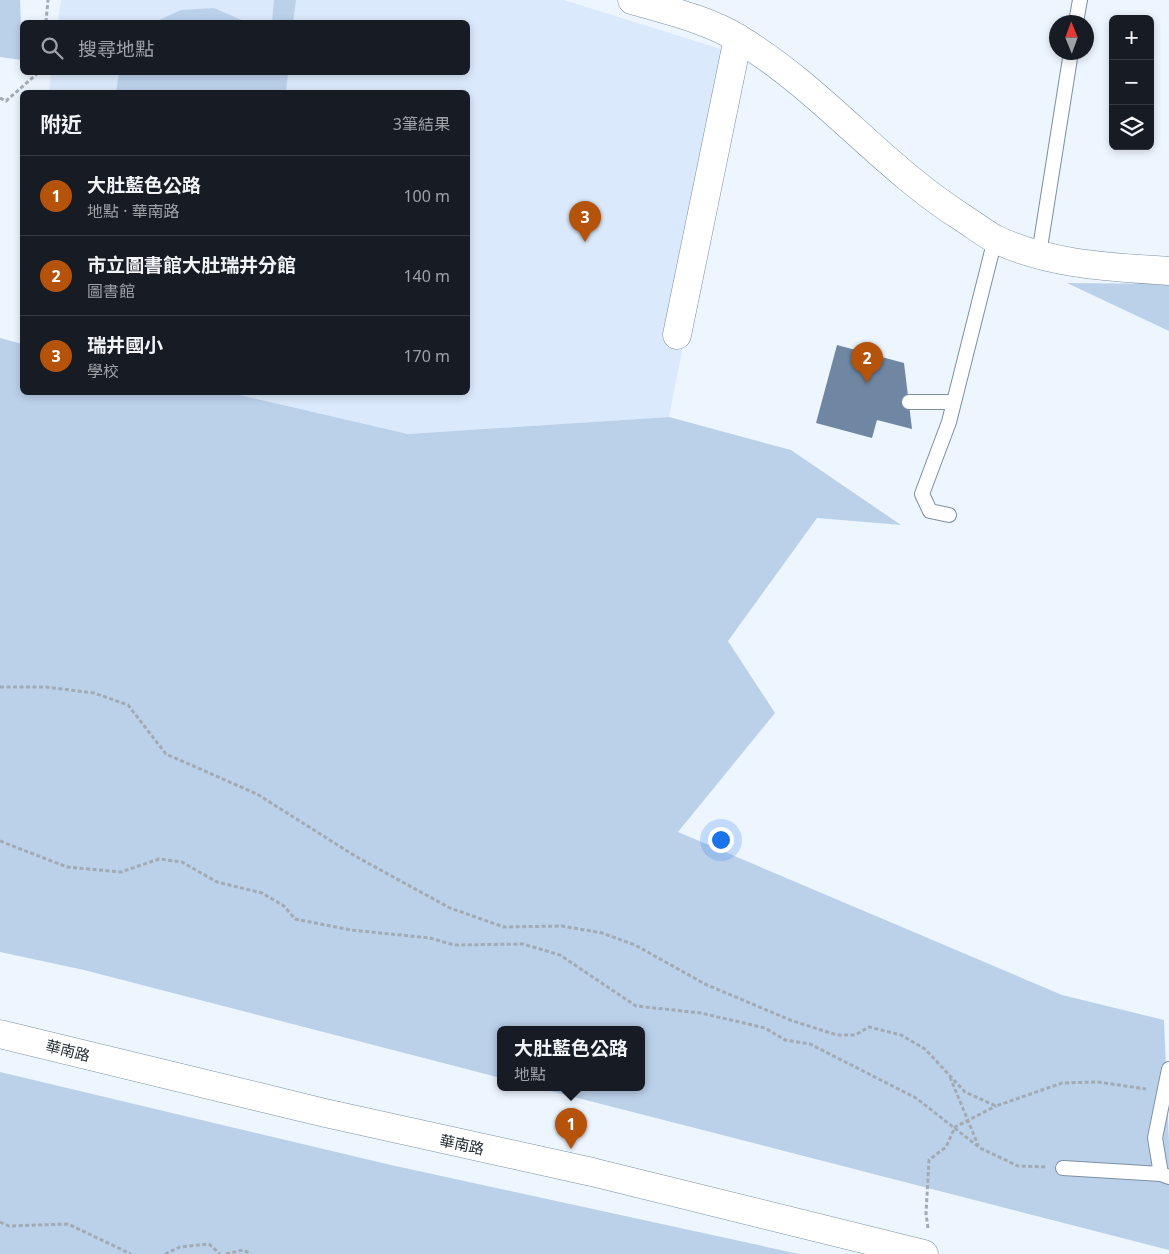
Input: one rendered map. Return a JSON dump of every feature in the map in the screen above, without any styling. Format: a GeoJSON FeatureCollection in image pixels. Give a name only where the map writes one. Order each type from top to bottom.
{"type":"FeatureCollection","features":[{"type":"Feature","properties":{"kind":"street"},"geometry":{"type":"LineString","coordinates":[[632,0],[682,15],[738,38],[785,70],[934,200],[995,239],[1039,254],[1089,266],[1169,270]]}},
{"type":"Feature","properties":{"kind":"street"},"geometry":{"type":"LineString","coordinates":[[677,335],[738,38]]}},
{"type":"Feature","properties":{"kind":"street","name":"華南路"},"geometry":{"type":"LineString","coordinates":[[0,1034],[325,1113],[592,1172],[926,1242]]}},
{"type":"Feature","properties":{"kind":"lane"},"geometry":{"type":"LineString","coordinates":[[1077,15],[1080,0]]}},
{"type":"Feature","properties":{"kind":"lane"},"geometry":{"type":"LineString","coordinates":[[1039,254],[1070,60]]}},
{"type":"Feature","properties":{"kind":"lane"},"geometry":{"type":"LineString","coordinates":[[949,515],[930,511],[922,494],[954,402],[995,239]]}},
{"type":"Feature","properties":{"kind":"lane"},"geometry":{"type":"LineString","coordinates":[[909,402],[954,402]]}},
{"type":"Feature","properties":{"kind":"lane"},"geometry":{"type":"LineString","coordinates":[[1064,1168],[1165,1175],[1156,1138],[1169,1070]]}},
{"type":"Feature","properties":{"kind":"path"},"geometry":{"type":"LineString","coordinates":[[46,20],[48,0]]}},
{"type":"Feature","properties":{"kind":"path"},"geometry":{"type":"LineString","coordinates":[[0,98],[6,101],[36,75]]}},
{"type":"Feature","properties":{"kind":"path"},"geometry":{"type":"LineString","coordinates":[[0,688],[46,686],[94,693],[128,705],[166,754],[257,794],[355,856],[450,908],[504,927],[562,926],[602,933],[635,945],[705,984],[790,1020],[837,1036],[855,1035],[869,1027],[901,1035],[924,1049],[965,1092],[996,1106]]}},
{"type":"Feature","properties":{"kind":"path"},"geometry":{"type":"LineString","coordinates":[[0,841],[68,867],[121,872],[159,859],[182,862],[218,882],[262,893],[284,906],[295,919],[304,921],[351,930],[430,938],[454,945],[523,944],[560,955],[636,1006],[700,1013],[765,1028],[785,1040],[810,1044],[916,1098],[980,1148],[1018,1166],[1064,1168]]}},
{"type":"Feature","properties":{"kind":"path"},"geometry":{"type":"LineString","coordinates":[[949,1075],[980,1148]]}},
{"type":"Feature","properties":{"kind":"path"},"geometry":{"type":"LineString","coordinates":[[926,1242],[929,1160],[946,1147],[955,1127],[996,1106],[1062,1083],[1098,1082],[1131,1088],[1164,1090]]}},
{"type":"Feature","properties":{"kind":"path"},"geometry":{"type":"LineString","coordinates":[[0,1222],[9,1226],[68,1224],[131,1254]]}},
{"type":"Feature","properties":{"kind":"path"},"geometry":{"type":"LineString","coordinates":[[165,1254],[180,1246],[209,1244],[220,1254]]}},
{"type":"Feature","properties":{"kind":"path"},"geometry":{"type":"LineString","coordinates":[[226,1254],[243,1250],[251,1254]]}},
{"type":"Feature","properties":{"kind":"shaded area"},"geometry":{"type":"Polygon","coordinates":[[[0,0],[20,0],[20,60],[0,57],[0,0]]]}},
{"type":"Feature","properties":{"kind":"shaded area"},"geometry":{"type":"Polygon","coordinates":[[[61,0],[564,0],[740,55],[669,417],[408,434],[240,395],[470,395],[470,90],[49,90],[51,75],[470,75],[470,20],[58,20],[61,0]]]}},
{"type":"Feature","properties":{"kind":"shaded area"},"geometry":{"type":"Polygon","coordinates":[[[274,0],[296,0],[293,20],[272,20],[274,0]]]}},
{"type":"Feature","properties":{"kind":"shaded area"},"geometry":{"type":"Polygon","coordinates":[[[214,8],[241,20],[159,20],[181,10],[214,8]]]}},
{"type":"Feature","properties":{"kind":"shaded area"},"geometry":{"type":"Polygon","coordinates":[[[119,75],[288,75],[286,90],[116,90],[119,75]]]}},
{"type":"Feature","properties":{"kind":"shaded area"},"geometry":{"type":"Polygon","coordinates":[[[1067,283],[1169,284],[1169,331],[1067,283]]]}},
{"type":"Feature","properties":{"kind":"shaded area"},"geometry":{"type":"Polygon","coordinates":[[[0,338],[20,343],[20,395],[240,395],[408,434],[669,417],[791,450],[901,525],[817,518],[728,641],[775,713],[678,832],[1062,995],[1164,1020],[1169,1142],[1169,1250],[551,1091],[645,1091],[645,1026],[497,1026],[497,1077],[84,970],[0,952],[0,338]]]}},
{"type":"Feature","properties":{"kind":"shaded area"},"geometry":{"type":"Polygon","coordinates":[[[0,1072],[391,1165],[799,1254],[0,1254],[0,1072]]]}},
{"type":"Feature","properties":{"kind":"building"},"geometry":{"type":"Polygon","coordinates":[[[837,345],[904,363],[912,429],[877,420],[872,438],[816,423],[837,345]]]}},
{"type":"Feature","properties":{"kind":"place","name":"瑞井國小"},"geometry":{"type":"Point","coordinates":[585,242]}},
{"type":"Feature","properties":{"kind":"place","name":"市立圖書館大肚瑞井分館"},"geometry":{"type":"Point","coordinates":[867,383]}},
{"type":"Feature","properties":{"kind":"place","name":"大肚藍色公路"},"geometry":{"type":"Point","coordinates":[571,1149]}}]}
